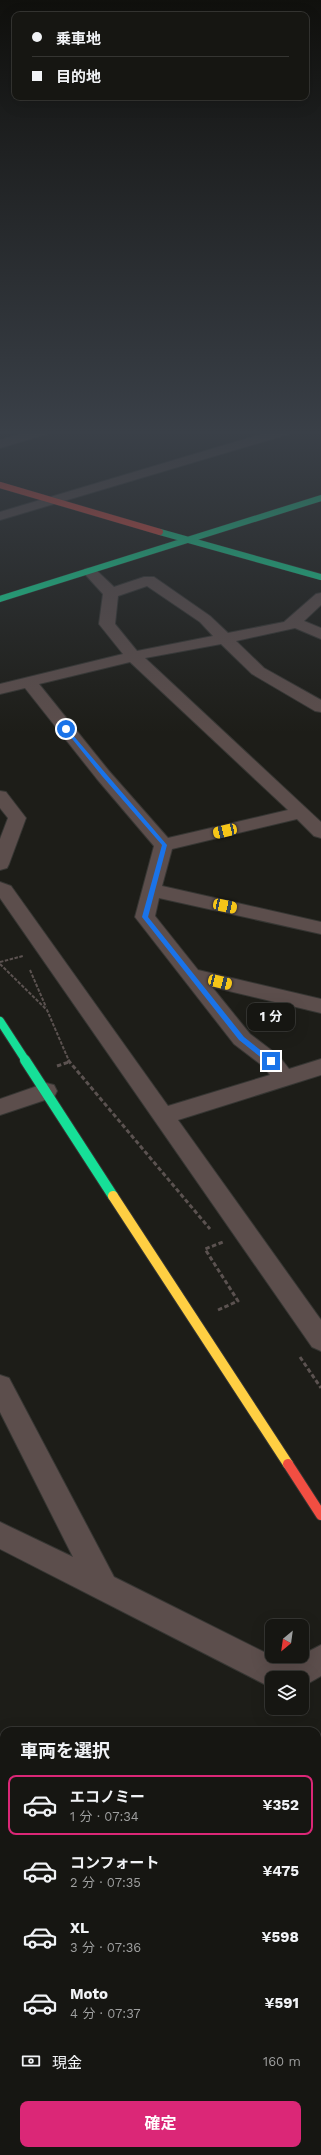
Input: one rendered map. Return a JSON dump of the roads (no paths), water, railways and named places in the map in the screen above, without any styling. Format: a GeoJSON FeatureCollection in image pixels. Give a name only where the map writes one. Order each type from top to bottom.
{"type":"FeatureCollection","features":[{"type":"Feature","properties":{"kind":"street"},"geometry":{"type":"LineString","coordinates":[[158,532],[321,577]]}},
{"type":"Feature","properties":{"kind":"street"},"geometry":{"type":"LineString","coordinates":[[156,539],[179,532]]}},
{"type":"Feature","properties":{"kind":"street"},"geometry":{"type":"LineString","coordinates":[[0,599],[90,572],[215,532]]}},
{"type":"Feature","properties":{"kind":"street"},"geometry":{"type":"LineString","coordinates":[[90,572],[111,593]]}},
{"type":"Feature","properties":{"kind":"street"},"geometry":{"type":"LineString","coordinates":[[111,593],[149,580],[205,619],[258,671],[321,707]]}},
{"type":"Feature","properties":{"kind":"street"},"geometry":{"type":"LineString","coordinates":[[111,593],[107,624],[133,656],[321,832]]}},
{"type":"Feature","properties":{"kind":"street"},"geometry":{"type":"LineString","coordinates":[[0,690],[133,656],[289,626],[321,597]]}},
{"type":"Feature","properties":{"kind":"street"},"geometry":{"type":"LineString","coordinates":[[294,622],[321,634]]}},
{"type":"Feature","properties":{"kind":"street"},"geometry":{"type":"LineString","coordinates":[[29,682],[104,775],[164,845]]}},
{"type":"Feature","properties":{"kind":"street"},"geometry":{"type":"LineString","coordinates":[[0,796],[17,818],[0,864]]}},
{"type":"Feature","properties":{"kind":"street"},"geometry":{"type":"LineString","coordinates":[[164,845],[300,813]]}},
{"type":"Feature","properties":{"kind":"street"},"geometry":{"type":"LineString","coordinates":[[164,845],[145,917],[242,1039],[271,1061],[284,1078]]}},
{"type":"Feature","properties":{"kind":"street"},"geometry":{"type":"LineString","coordinates":[[0,888],[4,890],[321,1340]]}},
{"type":"Feature","properties":{"kind":"street"},"geometry":{"type":"LineString","coordinates":[[152,890],[321,928]]}},
{"type":"Feature","properties":{"kind":"street"},"geometry":{"type":"LineString","coordinates":[[190,975],[321,1006]]}},
{"type":"Feature","properties":{"kind":"street"},"geometry":{"type":"LineString","coordinates":[[0,1021],[321,1515]]}},
{"type":"Feature","properties":{"kind":"street"},"geometry":{"type":"LineString","coordinates":[[162,1116],[284,1078],[320,1069]]}},
{"type":"Feature","properties":{"kind":"street"},"geometry":{"type":"LineString","coordinates":[[0,1107],[46,1091]]}},
{"type":"Feature","properties":{"kind":"street"},"geometry":{"type":"LineString","coordinates":[[0,1386],[103,1586]]}},
{"type":"Feature","properties":{"kind":"street"},"geometry":{"type":"LineString","coordinates":[[0,1535],[271,1671]]}},
{"type":"Feature","properties":{"kind":"street"},"geometry":{"type":"LineString","coordinates":[[301,1671],[321,1660]]}}]}
